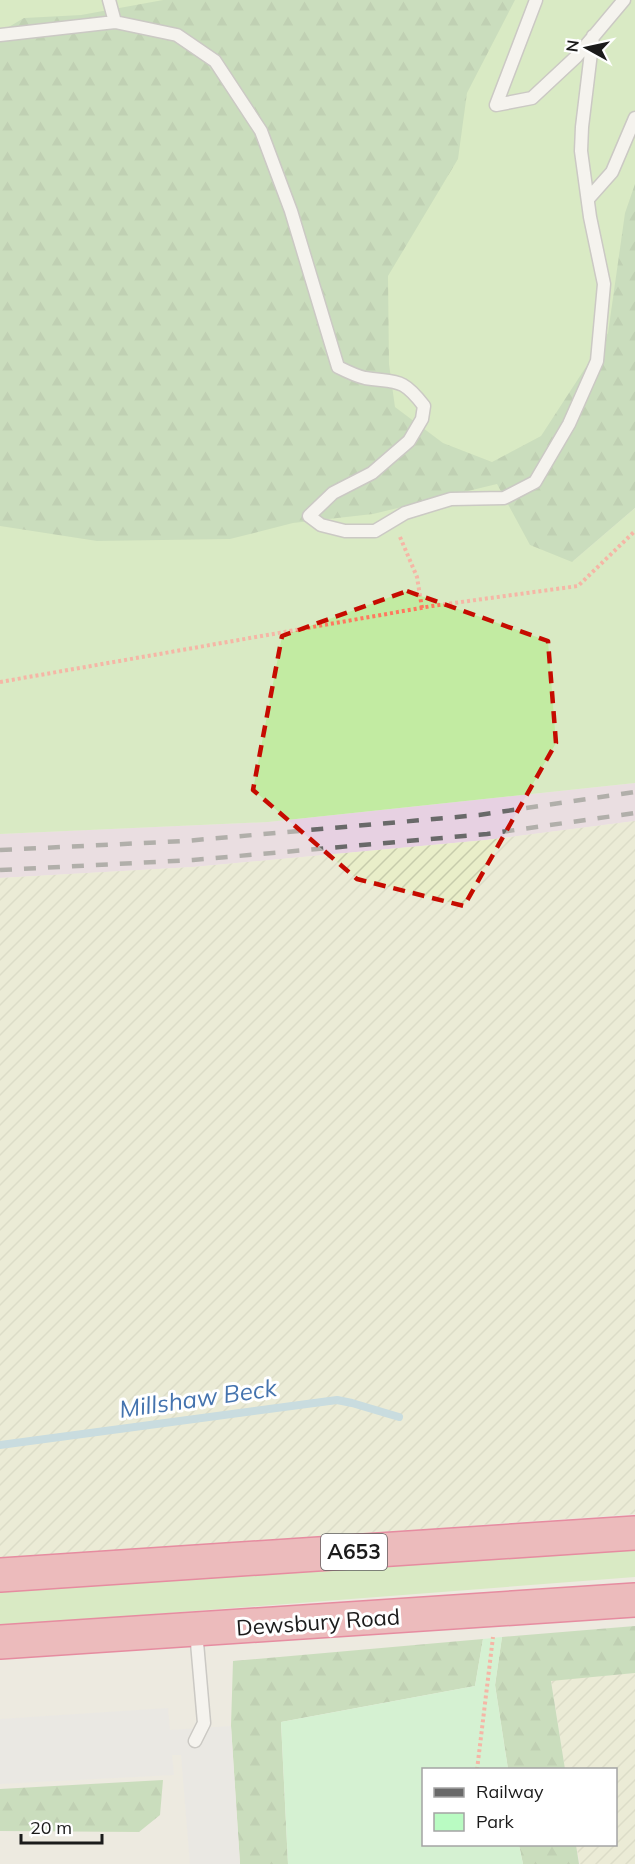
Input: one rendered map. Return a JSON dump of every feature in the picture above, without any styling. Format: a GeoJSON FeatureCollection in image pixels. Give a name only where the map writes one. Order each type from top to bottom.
{"type":"FeatureCollection","features":[{"type":"Feature","properties":{"kind":"highway","name":"A653"},"geometry":{"type":"LineString","coordinates":[[0,1575],[635,1533]]}},
{"type":"Feature","properties":{"kind":"highway","name":"Dewsbury Road"},"geometry":{"type":"LineString","coordinates":[[0,1642],[635,1600]]}},
{"type":"Feature","properties":{"kind":"lane"},"geometry":{"type":"LineString","coordinates":[[109,0],[115,22]]}},
{"type":"Feature","properties":{"kind":"lane"},"geometry":{"type":"LineString","coordinates":[[536,0],[496,105],[532,98],[577,56],[624,0]]}},
{"type":"Feature","properties":{"kind":"lane"},"geometry":{"type":"LineString","coordinates":[[0,35],[115,22],[177,35],[215,61],[261,131],[291,211],[338,367],[362,377],[392,380],[411,389],[423,406],[422,419],[409,441],[372,472],[333,492],[309,516],[321,525],[345,531],[375,531],[405,513],[451,499],[504,498],[535,482],[569,424],[597,361],[604,284],[581,151],[593,36]]}},
{"type":"Feature","properties":{"kind":"lane"},"geometry":{"type":"LineString","coordinates":[[588,199],[612,172],[635,118]]}},
{"type":"Feature","properties":{"kind":"lane"},"geometry":{"type":"LineString","coordinates":[[195,1630],[204,1723],[195,1741]]}},
{"type":"Feature","properties":{"kind":"path"},"geometry":{"type":"LineString","coordinates":[[394,519],[417,577],[422,608]]}},
{"type":"Feature","properties":{"kind":"path"},"geometry":{"type":"LineString","coordinates":[[0,682],[422,608],[578,586],[635,531]]}},
{"type":"Feature","properties":{"kind":"path"},"geometry":{"type":"LineString","coordinates":[[477,1768],[496,1610]]}},
{"type":"Feature","properties":{"kind":"highlighted area"},"geometry":{"type":"Polygon","coordinates":[[[407,591],[548,641],[556,743],[464,906],[357,879],[253,790],[282,636],[407,591]]]}},
{"type":"Feature","properties":{"kind":"shaded area"},"geometry":{"type":"Polygon","coordinates":[[[635,783],[635,821],[486,840],[193,867],[0,878],[0,834],[268,822],[635,783]]]}},
{"type":"Feature","properties":{"kind":"shaded area"},"geometry":{"type":"Polygon","coordinates":[[[168,1708],[170,1730],[231,1726],[240,1864],[190,1864],[181,1755],[172,1755],[174,1775],[0,1784],[0,1719],[168,1708]]]}},
{"type":"Feature","properties":{"kind":"green space"},"geometry":{"type":"Polygon","coordinates":[[[0,0],[635,0],[635,392],[573,561],[635,508],[635,783],[268,822],[0,834],[0,0]]]}},
{"type":"Feature","properties":{"kind":"green space"},"geometry":{"type":"Polygon","coordinates":[[[163,0],[515,0],[467,93],[458,159],[388,276],[389,364],[395,407],[443,443],[492,462],[541,436],[608,333],[625,213],[635,184],[635,508],[572,562],[530,545],[497,484],[373,514],[293,523],[230,539],[97,541],[0,526],[0,32],[24,18],[81,15],[163,0]]]}},
{"type":"Feature","properties":{"kind":"green space"},"geometry":{"type":"Polygon","coordinates":[[[635,821],[635,1514],[0,1559],[0,878],[193,867],[486,840],[635,821]]]}},
{"type":"Feature","properties":{"kind":"green space"},"geometry":{"type":"Polygon","coordinates":[[[635,1544],[635,1577],[0,1626],[0,1590],[635,1544]]]}},
{"type":"Feature","properties":{"kind":"green space"},"geometry":{"type":"Polygon","coordinates":[[[635,1626],[635,1673],[551,1681],[565,1768],[508,1768],[495,1685],[502,1637],[635,1626]]]}},
{"type":"Feature","properties":{"kind":"green space"},"geometry":{"type":"Polygon","coordinates":[[[502,1637],[495,1685],[508,1768],[422,1768],[422,1846],[519,1846],[523,1864],[288,1864],[281,1722],[475,1686],[483,1639],[502,1637]]]}},
{"type":"Feature","properties":{"kind":"green space"},"geometry":{"type":"Polygon","coordinates":[[[483,1639],[475,1686],[281,1722],[288,1864],[240,1864],[231,1726],[233,1661],[483,1639]]]}},
{"type":"Feature","properties":{"kind":"green space"},"geometry":{"type":"Polygon","coordinates":[[[635,1673],[635,1864],[580,1864],[576,1846],[617,1846],[617,1768],[565,1768],[551,1680],[635,1673]]]}},
{"type":"Feature","properties":{"kind":"green space"},"geometry":{"type":"Polygon","coordinates":[[[163,1780],[160,1815],[139,1832],[0,1831],[0,1789],[163,1780]]]}},
{"type":"Feature","properties":{"kind":"green space"},"geometry":{"type":"Polygon","coordinates":[[[519,1846],[576,1846],[579,1864],[523,1864],[519,1846]]]}},
{"type":"Feature","properties":{"kind":"waterway","name":"Millshaw Beck"},"geometry":{"type":"LineString","coordinates":[[0,1445],[337,1400],[399,1417]]}},
{"type":"Feature","properties":{"kind":"railway"},"geometry":{"type":"LineString","coordinates":[[0,850],[185,841],[479,815],[635,792]]}},
{"type":"Feature","properties":{"kind":"railway"},"geometry":{"type":"LineString","coordinates":[[0,870],[193,860],[487,834],[635,813]]}}]}
